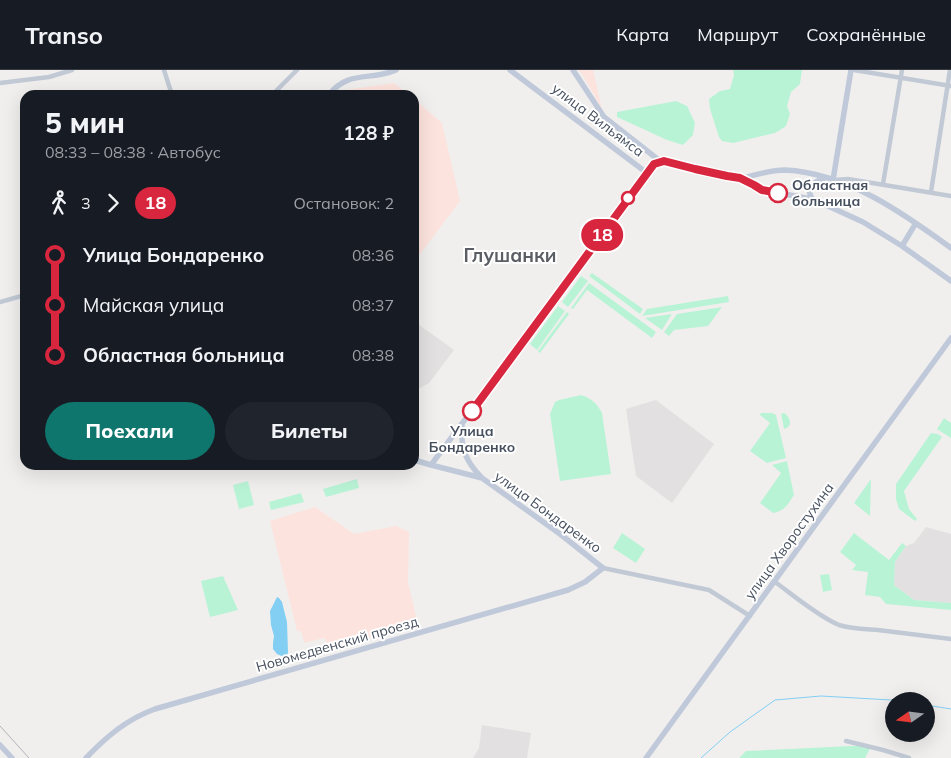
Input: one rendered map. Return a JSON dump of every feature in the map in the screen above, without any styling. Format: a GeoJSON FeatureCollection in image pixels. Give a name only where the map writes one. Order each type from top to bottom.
{"type":"FeatureCollection","features":[{"type":"Feature","properties":{"kind":"street"},"geometry":{"type":"LineString","coordinates":[[0,83],[49,77],[72,70]]}},
{"type":"Feature","properties":{"kind":"street"},"geometry":{"type":"LineString","coordinates":[[164,70],[170,90]]}},
{"type":"Feature","properties":{"kind":"street"},"geometry":{"type":"LineString","coordinates":[[277,90],[297,70]]}},
{"type":"Feature","properties":{"kind":"street"},"geometry":{"type":"LineString","coordinates":[[333,90],[342,81],[354,77],[396,70]]}},
{"type":"Feature","properties":{"kind":"street","name":"улица Вильямса"},"geometry":{"type":"LineString","coordinates":[[510,70],[647,172]]}},
{"type":"Feature","properties":{"kind":"street"},"geometry":{"type":"LineString","coordinates":[[431,465],[647,172],[654,164],[660,161],[604,117],[573,70]]}},
{"type":"Feature","properties":{"kind":"street"},"geometry":{"type":"LineString","coordinates":[[830,179],[852,70],[949,86]]}},
{"type":"Feature","properties":{"kind":"street"},"geometry":{"type":"LineString","coordinates":[[883,184],[902,70]]}},
{"type":"Feature","properties":{"kind":"street"},"geometry":{"type":"LineString","coordinates":[[931,192],[950,70]]}},
{"type":"Feature","properties":{"kind":"street","name":"улица Вильямса"},"geometry":{"type":"LineString","coordinates":[[660,161],[740,178],[762,190],[813,200],[863,222],[902,246],[951,281]]}},
{"type":"Feature","properties":{"kind":"street","name":"улица Вильямса"},"geometry":{"type":"LineString","coordinates":[[740,178],[786,170],[830,179],[860,190],[878,200],[916,223],[951,248]]}},
{"type":"Feature","properties":{"kind":"street"},"geometry":{"type":"LineString","coordinates":[[754,185],[758,176],[762,174]]}},
{"type":"Feature","properties":{"kind":"street"},"geometry":{"type":"LineString","coordinates":[[813,200],[809,192],[814,182],[848,178],[951,196]]}},
{"type":"Feature","properties":{"kind":"street"},"geometry":{"type":"LineString","coordinates":[[902,246],[916,223]]}},
{"type":"Feature","properties":{"kind":"street"},"geometry":{"type":"LineString","coordinates":[[0,302],[20,296]]}},
{"type":"Feature","properties":{"kind":"street","name":"улица Хворостухина"},"geometry":{"type":"LineString","coordinates":[[646,758],[951,338]]}},
{"type":"Feature","properties":{"kind":"street"},"geometry":{"type":"LineString","coordinates":[[462,422],[462,440],[465,454],[472,468],[482,478]]}},
{"type":"Feature","properties":{"kind":"street","name":"улица Бондаренко"},"geometry":{"type":"LineString","coordinates":[[419,461],[482,478],[560,534],[603,568],[709,590],[750,616]]}},
{"type":"Feature","properties":{"kind":"street","name":"Новомедвенский проезд"},"geometry":{"type":"LineString","coordinates":[[86,758],[106,738],[130,720],[144,713],[568,590],[585,582],[603,568]]}},
{"type":"Feature","properties":{"kind":"street"},"geometry":{"type":"LineString","coordinates":[[775,582],[842,626],[951,640]]}},
{"type":"Feature","properties":{"kind":"street"},"geometry":{"type":"LineString","coordinates":[[846,741],[909,758]]}},
{"type":"Feature","properties":{"kind":"street"},"geometry":{"type":"LineString","coordinates":[[0,745],[12,758]]}},
{"type":"Feature","properties":{"kind":"shaded area"},"geometry":{"type":"Polygon","coordinates":[[[578,70],[593,70],[602,109],[582,74],[578,70]]]}},
{"type":"Feature","properties":{"kind":"shaded area"},"geometry":{"type":"Polygon","coordinates":[[[394,83],[403,90],[345,90],[394,83]]]}},
{"type":"Feature","properties":{"kind":"shaded area"},"geometry":{"type":"Polygon","coordinates":[[[419,103],[442,123],[460,201],[419,255],[419,103]]]}},
{"type":"Feature","properties":{"kind":"shaded area"},"geometry":{"type":"Polygon","coordinates":[[[419,325],[454,350],[429,383],[419,388],[419,325]]]}},
{"type":"Feature","properties":{"kind":"shaded area"},"geometry":{"type":"Polygon","coordinates":[[[656,400],[714,444],[672,503],[636,476],[626,409],[656,400]]]}},
{"type":"Feature","properties":{"kind":"shaded area"},"geometry":{"type":"Polygon","coordinates":[[[315,507],[354,534],[396,526],[409,532],[408,583],[419,626],[331,647],[324,638],[304,643],[301,631],[297,631],[270,521],[315,507]]]}},
{"type":"Feature","properties":{"kind":"shaded area"},"geometry":{"type":"Polygon","coordinates":[[[926,527],[951,534],[951,603],[914,600],[894,585],[895,562],[906,546],[914,543],[926,527]]]}},
{"type":"Feature","properties":{"kind":"shaded area"},"geometry":{"type":"Polygon","coordinates":[[[482,725],[531,733],[527,758],[473,758],[479,748],[482,725]]]}},
{"type":"Feature","properties":{"kind":"green space"},"geometry":{"type":"Polygon","coordinates":[[[733,70],[802,70],[800,84],[791,92],[787,106],[790,114],[786,126],[775,133],[733,143],[722,141],[710,109],[709,99],[720,91],[730,89],[734,75],[733,70]]]}},
{"type":"Feature","properties":{"kind":"green space"},"geometry":{"type":"Polygon","coordinates":[[[676,101],[687,106],[695,123],[693,135],[683,145],[667,140],[617,117],[617,112],[676,101]]]}},
{"type":"Feature","properties":{"kind":"green space"},"geometry":{"type":"Polygon","coordinates":[[[592,273],[643,309],[640,314],[589,276],[592,273]]]}},
{"type":"Feature","properties":{"kind":"green space"},"geometry":{"type":"Polygon","coordinates":[[[581,276],[588,281],[568,307],[562,302],[581,276]]]}},
{"type":"Feature","properties":{"kind":"green space"},"geometry":{"type":"Polygon","coordinates":[[[589,283],[656,332],[652,338],[587,290],[573,309],[571,308],[589,283]]]}},
{"type":"Feature","properties":{"kind":"green space"},"geometry":{"type":"Polygon","coordinates":[[[728,296],[729,302],[642,316],[647,309],[728,296]]]}},
{"type":"Feature","properties":{"kind":"green space"},"geometry":{"type":"Polygon","coordinates":[[[558,306],[565,311],[537,350],[530,344],[558,306]]]}},
{"type":"Feature","properties":{"kind":"green space"},"geometry":{"type":"Polygon","coordinates":[[[722,307],[708,326],[674,330],[669,336],[664,332],[677,314],[722,307]]]}},
{"type":"Feature","properties":{"kind":"green space"},"geometry":{"type":"Polygon","coordinates":[[[567,312],[569,314],[540,353],[538,351],[567,312]]]}},
{"type":"Feature","properties":{"kind":"green space"},"geometry":{"type":"Polygon","coordinates":[[[672,314],[662,330],[645,318],[672,314]]]}},
{"type":"Feature","properties":{"kind":"green space"},"geometry":{"type":"Polygon","coordinates":[[[581,395],[593,401],[602,413],[611,474],[560,481],[550,414],[555,402],[581,395]]]}},
{"type":"Feature","properties":{"kind":"green space"},"geometry":{"type":"Polygon","coordinates":[[[761,413],[776,415],[786,458],[767,463],[750,451],[770,423],[760,415],[761,413]]]}},
{"type":"Feature","properties":{"kind":"green space"},"geometry":{"type":"Polygon","coordinates":[[[784,413],[788,417],[790,424],[784,429],[781,414],[784,413]]]}},
{"type":"Feature","properties":{"kind":"green space"},"geometry":{"type":"Polygon","coordinates":[[[944,418],[951,423],[951,438],[937,429],[944,418]]]}},
{"type":"Feature","properties":{"kind":"green space"},"geometry":{"type":"Polygon","coordinates":[[[931,433],[942,437],[904,491],[909,509],[917,519],[915,521],[899,509],[896,499],[896,484],[931,433]]]}},
{"type":"Feature","properties":{"kind":"green space"},"geometry":{"type":"Polygon","coordinates":[[[787,461],[794,495],[783,509],[773,513],[760,503],[781,473],[772,465],[787,461]]]}},
{"type":"Feature","properties":{"kind":"green space"},"geometry":{"type":"Polygon","coordinates":[[[357,479],[359,488],[326,497],[323,489],[357,479]]]}},
{"type":"Feature","properties":{"kind":"green space"},"geometry":{"type":"Polygon","coordinates":[[[871,479],[870,516],[854,503],[871,479]]]}},
{"type":"Feature","properties":{"kind":"green space"},"geometry":{"type":"Polygon","coordinates":[[[248,481],[254,505],[239,509],[233,485],[248,481]]]}},
{"type":"Feature","properties":{"kind":"green space"},"geometry":{"type":"Polygon","coordinates":[[[301,493],[304,502],[271,510],[269,502],[301,493]]]}},
{"type":"Feature","properties":{"kind":"green space"},"geometry":{"type":"Polygon","coordinates":[[[622,533],[645,549],[636,563],[613,548],[622,533]]]}},
{"type":"Feature","properties":{"kind":"green space"},"geometry":{"type":"Polygon","coordinates":[[[854,533],[889,560],[902,543],[906,546],[895,562],[894,585],[914,600],[951,603],[951,610],[886,604],[880,597],[865,595],[868,572],[852,570],[856,565],[840,552],[854,533]]]}},
{"type":"Feature","properties":{"kind":"green space"},"geometry":{"type":"Polygon","coordinates":[[[829,574],[832,590],[823,592],[820,575],[829,574]]]}},
{"type":"Feature","properties":{"kind":"green space"},"geometry":{"type":"Polygon","coordinates":[[[223,576],[238,610],[210,617],[201,581],[223,576]]]}},
{"type":"Feature","properties":{"kind":"green space"},"geometry":{"type":"Polygon","coordinates":[[[872,745],[865,758],[739,758],[746,751],[872,745]]]}},
{"type":"Feature","properties":{"kind":"water"},"geometry":{"type":"Polygon","coordinates":[[[277,597],[282,602],[287,622],[288,652],[287,656],[284,657],[277,654],[273,649],[274,636],[270,611],[277,597]]]}},
{"type":"Feature","properties":{"kind":"waterway"},"geometry":{"type":"LineString","coordinates":[[701,758],[730,732],[775,700],[821,696],[885,700]]}},
{"type":"Feature","properties":{"kind":"waterway"},"geometry":{"type":"LineString","coordinates":[[935,706],[951,709]]}},
{"type":"Feature","properties":{"kind":"tram line"},"geometry":{"type":"LineString","coordinates":[[0,726],[29,758]]}},
{"type":"Feature","properties":{"kind":"bus line","name":"18"},"geometry":{"type":"LineString","coordinates":[[472,411],[654,164],[664,161],[740,178],[762,190],[778,193]]}},
{"type":"Feature","properties":{"kind":"place","name":"Областная больница"},"geometry":{"type":"Point","coordinates":[778,193]}},
{"type":"Feature","properties":{"kind":"place","name":"Улица Бондаренко"},"geometry":{"type":"Point","coordinates":[472,411]}},
{"type":"Feature","properties":{"kind":"district","name":"Глушанки"},"geometry":{"type":"Point","coordinates":[510,255]}}]}
